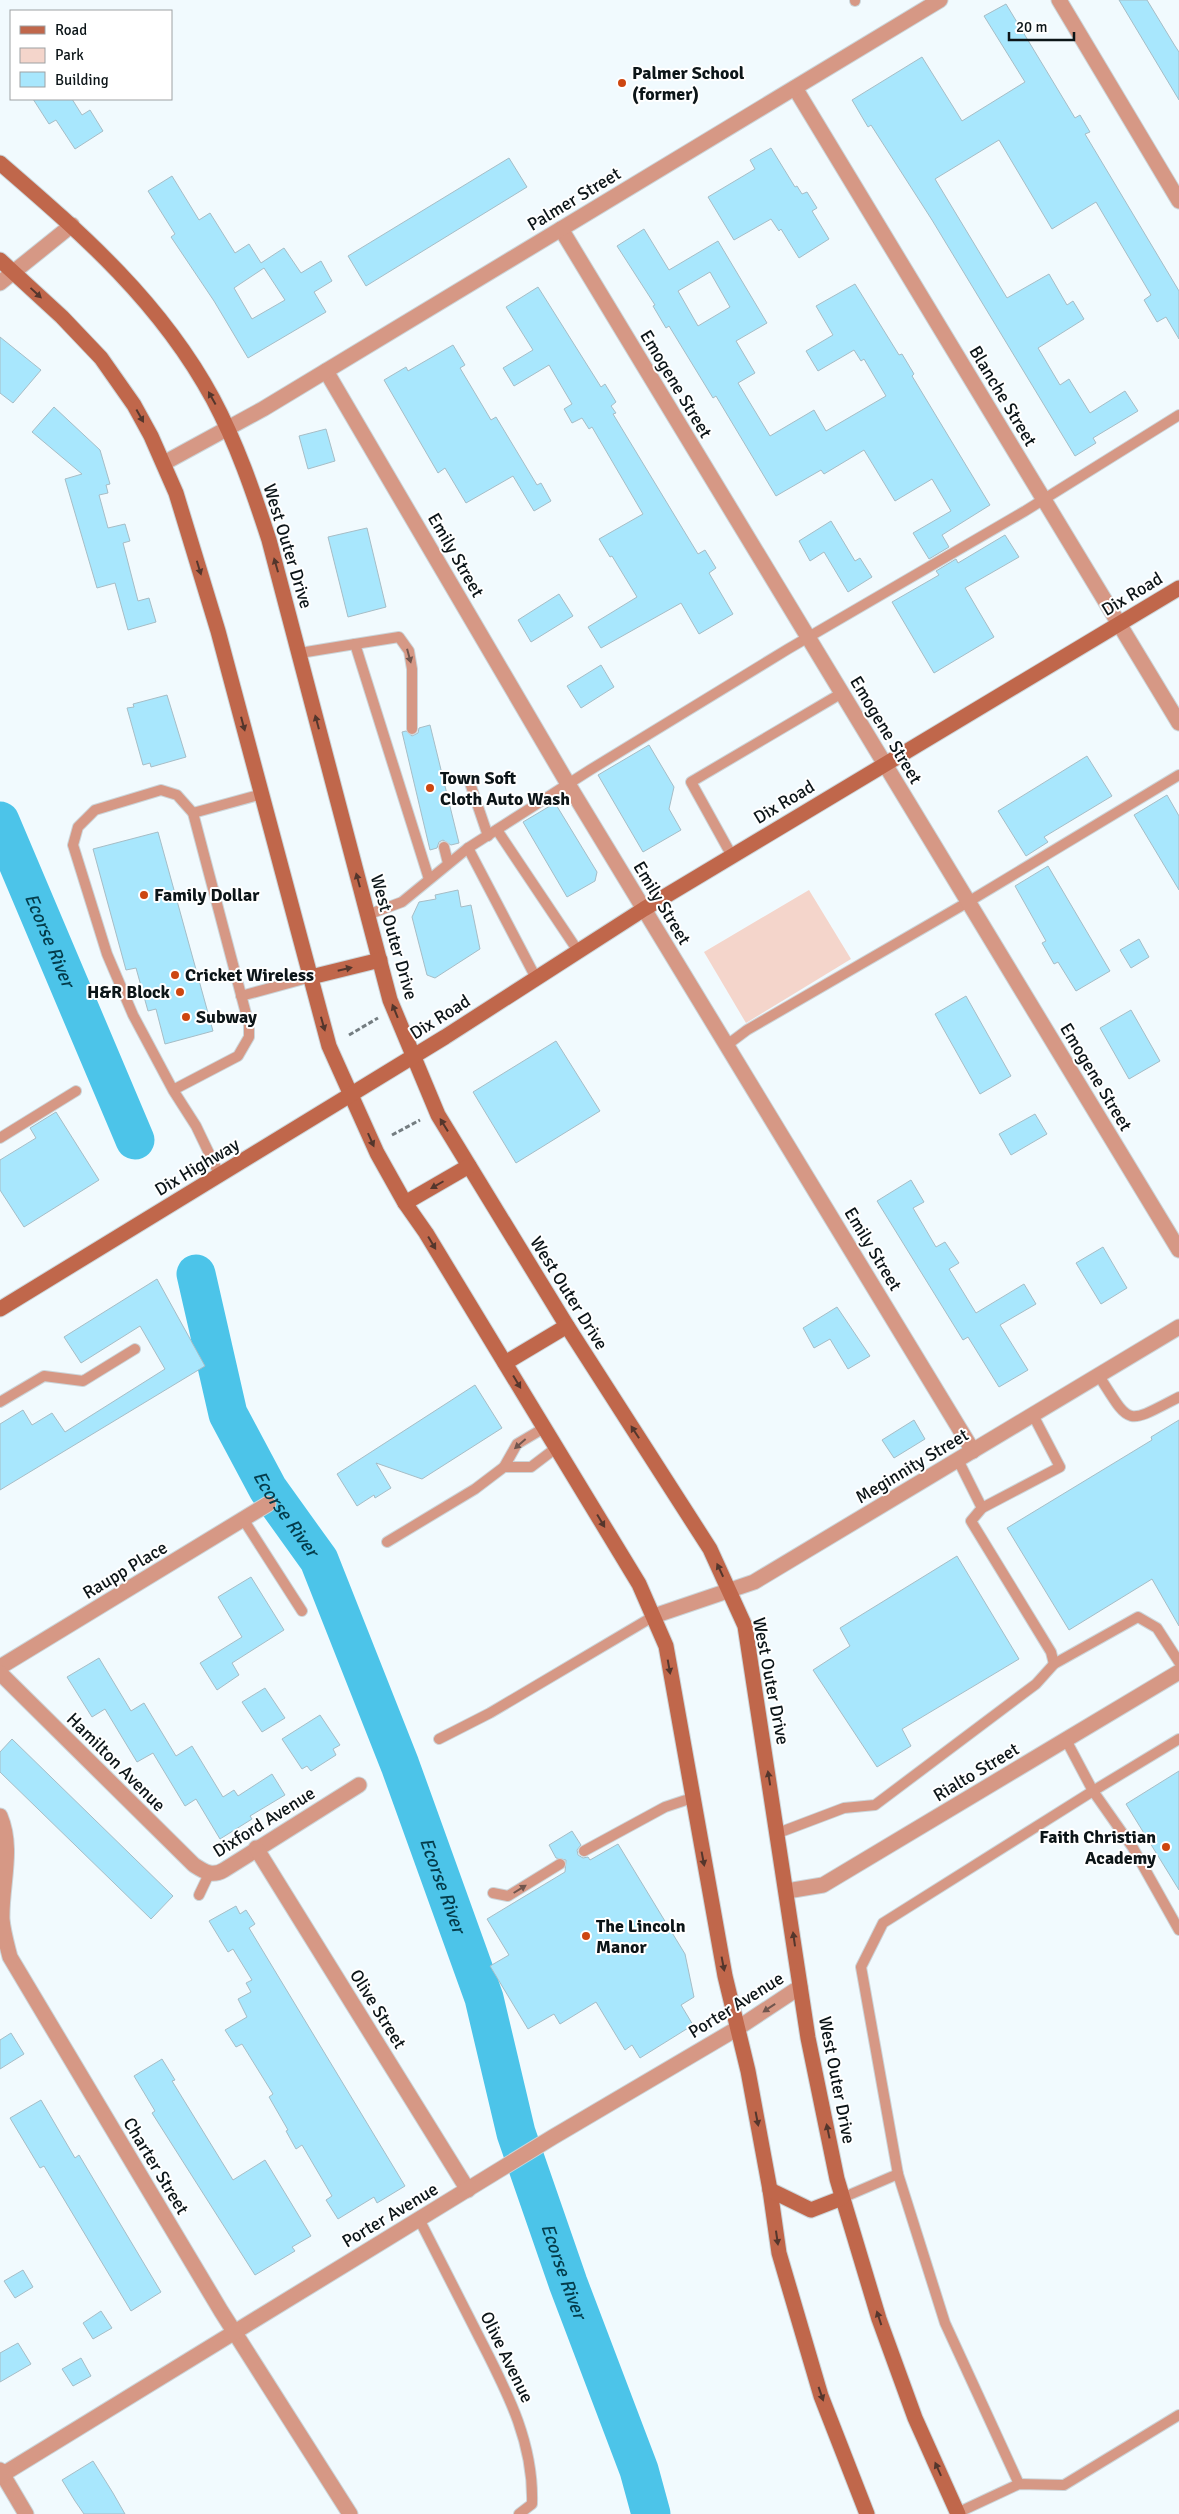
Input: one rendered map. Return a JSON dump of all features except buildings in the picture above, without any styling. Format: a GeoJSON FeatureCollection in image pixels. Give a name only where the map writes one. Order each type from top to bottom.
{"type":"FeatureCollection","features":[{"type":"Feature","properties":{"kind":"main road","name":"West Outer Drive"},"geometry":{"type":"LineString","coordinates":[[0,163],[72,225],[119,270],[159,317],[194,367],[228,429],[246,472],[269,540],[390,1000],[438,1115],[567,1326],[710,1549],[745,1626],[787,1891],[800,1987],[842,2198],[886,2337],[915,2418],[958,2514]]}},
{"type":"Feature","properties":{"kind":"main road"},"geometry":{"type":"LineString","coordinates":[[0,260],[62,317],[101,358],[134,405],[164,463],[176,493],[218,630],[329,1046],[377,1153],[405,1203],[639,1584],[666,1646],[725,1976],[748,2071],[770,2190],[779,2253],[821,2396],[867,2514]]}},
{"type":"Feature","properties":{"kind":"main road","name":"Dix Road"},"geometry":{"type":"LineString","coordinates":[[413,1056],[644,909],[1179,588]]}},
{"type":"Feature","properties":{"kind":"main road"},"geometry":{"type":"LineString","coordinates":[[311,976],[380,960]]}},
{"type":"Feature","properties":{"kind":"main road","name":"Dix Highway"},"geometry":{"type":"LineString","coordinates":[[0,1308],[220,1176],[413,1056]]}},
{"type":"Feature","properties":{"kind":"main road"},"geometry":{"type":"LineString","coordinates":[[405,1203],[469,1166]]}},
{"type":"Feature","properties":{"kind":"main road"},"geometry":{"type":"LineString","coordinates":[[505,1363],[567,1326]]}},
{"type":"Feature","properties":{"kind":"main road"},"geometry":{"type":"LineString","coordinates":[[770,2190],[811,2210],[842,2198]]}},
{"type":"Feature","properties":{"kind":"street","name":"Palmer Street"},"geometry":{"type":"LineString","coordinates":[[164,463],[228,429],[326,371],[940,0]]}},
{"type":"Feature","properties":{"kind":"street"},"geometry":{"type":"LineString","coordinates":[[1059,0],[1179,201]]}},
{"type":"Feature","properties":{"kind":"street","name":"Blanche Street"},"geometry":{"type":"LineString","coordinates":[[795,88],[1179,724]]}},
{"type":"Feature","properties":{"kind":"street"},"geometry":{"type":"LineString","coordinates":[[0,283],[15,273],[72,225]]}},
{"type":"Feature","properties":{"kind":"street","name":"Emogene Street"},"geometry":{"type":"LineString","coordinates":[[561,230],[1179,1250]]}},
{"type":"Feature","properties":{"kind":"street","name":"Emily Street"},"geometry":{"type":"LineString","coordinates":[[326,371],[568,784],[973,1451]]}},
{"type":"Feature","properties":{"kind":"street","name":"Meginnity Street"},"geometry":{"type":"LineString","coordinates":[[654,1616],[754,1582],[1179,1327]]}},
{"type":"Feature","properties":{"kind":"street","name":"Raupp Place"},"geometry":{"type":"LineString","coordinates":[[0,1667],[268,1504]]}},
{"type":"Feature","properties":{"kind":"street","name":"Rialto Street"},"geometry":{"type":"LineString","coordinates":[[787,1891],[823,1885],[1179,1672]]}},
{"type":"Feature","properties":{"kind":"street","name":"Hamilton Avenue"},"geometry":{"type":"LineString","coordinates":[[0,1673],[194,1865],[209,1874]]}},
{"type":"Feature","properties":{"kind":"street","name":"Dixford Avenue"},"geometry":{"type":"LineString","coordinates":[[209,1874],[218,1874],[256,1848],[359,1786]]}},
{"type":"Feature","properties":{"kind":"street","name":"Charter Street"},"geometry":{"type":"LineString","coordinates":[[0,1816],[6,1846],[2,1918],[4,1937],[10,1957],[235,2333],[350,2514]]}},
{"type":"Feature","properties":{"kind":"street","name":"Olive Street"},"geometry":{"type":"LineString","coordinates":[[256,1848],[468,2190]]}},
{"type":"Feature","properties":{"kind":"street","name":"Porter Avenue"},"geometry":{"type":"LineString","coordinates":[[1,2473],[235,2333],[553,2137],[738,2028],[800,1987]]}},
{"type":"Feature","properties":{"kind":"street"},"geometry":{"type":"LineString","coordinates":[[1,2473],[26,2514]]}},
{"type":"Feature","properties":{"kind":"lane"},"geometry":{"type":"LineString","coordinates":[[367,915],[402,902],[468,848],[568,784],[808,637],[1043,499],[1179,415]]}},
{"type":"Feature","properties":{"kind":"lane"},"geometry":{"type":"LineString","coordinates":[[300,653],[399,637],[409,651],[413,702],[412,729]]}},
{"type":"Feature","properties":{"kind":"lane"},"geometry":{"type":"LineString","coordinates":[[355,644],[429,879]]}},
{"type":"Feature","properties":{"kind":"lane"},"geometry":{"type":"LineString","coordinates":[[732,856],[691,782],[842,694]]}},
{"type":"Feature","properties":{"kind":"lane"},"geometry":{"type":"LineString","coordinates":[[727,1045],[747,1030],[968,902],[1179,775]]}},
{"type":"Feature","properties":{"kind":"lane"},"geometry":{"type":"LineString","coordinates":[[470,783],[488,836]]}},
{"type":"Feature","properties":{"kind":"lane"},"geometry":{"type":"LineString","coordinates":[[173,1090],[238,1056],[250,1038],[249,1025],[193,813],[177,795],[161,790],[95,810],[78,826],[73,845],[107,954],[133,1015],[173,1090],[196,1126],[220,1176]]}},
{"type":"Feature","properties":{"kind":"lane"},"geometry":{"type":"LineString","coordinates":[[193,813],[262,794]]}},
{"type":"Feature","properties":{"kind":"lane"},"geometry":{"type":"LineString","coordinates":[[497,830],[578,951]]}},
{"type":"Feature","properties":{"kind":"lane"},"geometry":{"type":"LineString","coordinates":[[444,847],[448,863]]}},
{"type":"Feature","properties":{"kind":"lane"},"geometry":{"type":"LineString","coordinates":[[468,848],[536,978]]}},
{"type":"Feature","properties":{"kind":"lane"},"geometry":{"type":"LineString","coordinates":[[241,996],[311,976]]}},
{"type":"Feature","properties":{"kind":"lane"},"geometry":{"type":"LineString","coordinates":[[0,1138],[76,1091]]}},
{"type":"Feature","properties":{"kind":"lane"},"geometry":{"type":"LineString","coordinates":[[0,1402],[44,1376],[83,1381],[135,1349]]}},
{"type":"Feature","properties":{"kind":"lane"},"geometry":{"type":"LineString","coordinates":[[1099,1376],[1122,1412],[1130,1417],[1140,1417],[1179,1397]]}},
{"type":"Feature","properties":{"kind":"lane"},"geometry":{"type":"LineString","coordinates":[[1033,1415],[1060,1467],[982,1508],[971,1521],[1051,1652],[1054,1664]]}},
{"type":"Feature","properties":{"kind":"lane"},"geometry":{"type":"LineString","coordinates":[[387,1542],[475,1489],[504,1467],[517,1444],[544,1428]]}},
{"type":"Feature","properties":{"kind":"lane"},"geometry":{"type":"LineString","coordinates":[[504,1467],[531,1467],[556,1448]]}},
{"type":"Feature","properties":{"kind":"lane"},"geometry":{"type":"LineString","coordinates":[[958,1460],[982,1508]]}},
{"type":"Feature","properties":{"kind":"lane"},"geometry":{"type":"LineString","coordinates":[[243,1519],[302,1611]]}},
{"type":"Feature","properties":{"kind":"lane"},"geometry":{"type":"LineString","coordinates":[[439,1739],[490,1713],[654,1616]]}},
{"type":"Feature","properties":{"kind":"lane"},"geometry":{"type":"LineString","coordinates":[[778,1833],[844,1808],[875,1805],[1036,1684],[1054,1664],[1138,1616],[1157,1628],[1179,1662]]}},
{"type":"Feature","properties":{"kind":"lane"},"geometry":{"type":"LineString","coordinates":[[1019,2484],[945,2323],[898,2174],[861,1967],[883,1923],[1179,1739]]}},
{"type":"Feature","properties":{"kind":"lane"},"geometry":{"type":"LineString","coordinates":[[1066,1740],[1093,1791],[1133,1848],[1179,1930]]}},
{"type":"Feature","properties":{"kind":"lane"},"geometry":{"type":"LineString","coordinates":[[584,1851],[665,1808],[692,1798]]}},
{"type":"Feature","properties":{"kind":"lane"},"geometry":{"type":"LineString","coordinates":[[494,1893],[508,1896],[560,1864]]}},
{"type":"Feature","properties":{"kind":"lane","name":"Dixford Avenue"},"geometry":{"type":"LineString","coordinates":[[199,1895],[209,1874]]}},
{"type":"Feature","properties":{"kind":"lane"},"geometry":{"type":"LineString","coordinates":[[842,2198],[898,2174]]}},
{"type":"Feature","properties":{"kind":"lane","name":"Olive Avenue"},"geometry":{"type":"LineString","coordinates":[[419,2219],[509,2396],[523,2432],[533,2478],[532,2504],[519,2514]]}},
{"type":"Feature","properties":{"kind":"lane"},"geometry":{"type":"LineString","coordinates":[[958,2514],[1019,2484],[1064,2485],[1179,2414]]}},
{"type":"Feature","properties":{"kind":"path"},"geometry":{"type":"LineString","coordinates":[[349,1035],[378,1018]]}},
{"type":"Feature","properties":{"kind":"path"},"geometry":{"type":"LineString","coordinates":[[392,1135],[423,1118]]}},
{"type":"Feature","properties":{"kind":"green space"},"geometry":{"type":"Polygon","coordinates":[[[809,890],[851,959],[746,1023],[704,952],[809,890]]]}},
{"type":"Feature","properties":{"kind":"waterway","name":"Ecorse River"},"geometry":{"type":"LineString","coordinates":[[0,821],[135,1140]]}},
{"type":"Feature","properties":{"kind":"waterway","name":"Ecorse River"},"geometry":{"type":"LineString","coordinates":[[196,1274],[228,1414],[268,1489],[319,1560],[400,1765],[484,1998],[516,2133],[568,2283],[639,2470],[651,2514]]}},
{"type":"Feature","properties":{"kind":"place","name":"Palmer School (former)"},"geometry":{"type":"Point","coordinates":[622,83]}},
{"type":"Feature","properties":{"kind":"place","name":"Town Soft Cloth Auto Wash"},"geometry":{"type":"Point","coordinates":[430,788]}},
{"type":"Feature","properties":{"kind":"place","name":"Family Dollar"},"geometry":{"type":"Point","coordinates":[144,895]}},
{"type":"Feature","properties":{"kind":"place","name":"Cricket Wireless"},"geometry":{"type":"Point","coordinates":[175,975]}},
{"type":"Feature","properties":{"kind":"place","name":"H&R Block"},"geometry":{"type":"Point","coordinates":[180,992]}},
{"type":"Feature","properties":{"kind":"place","name":"Subway"},"geometry":{"type":"Point","coordinates":[186,1017]}},
{"type":"Feature","properties":{"kind":"place","name":"Faith Christian Academy"},"geometry":{"type":"Point","coordinates":[1166,1847]}},
{"type":"Feature","properties":{"kind":"place","name":"The Lincoln Manor"},"geometry":{"type":"Point","coordinates":[586,1936]}}]}
